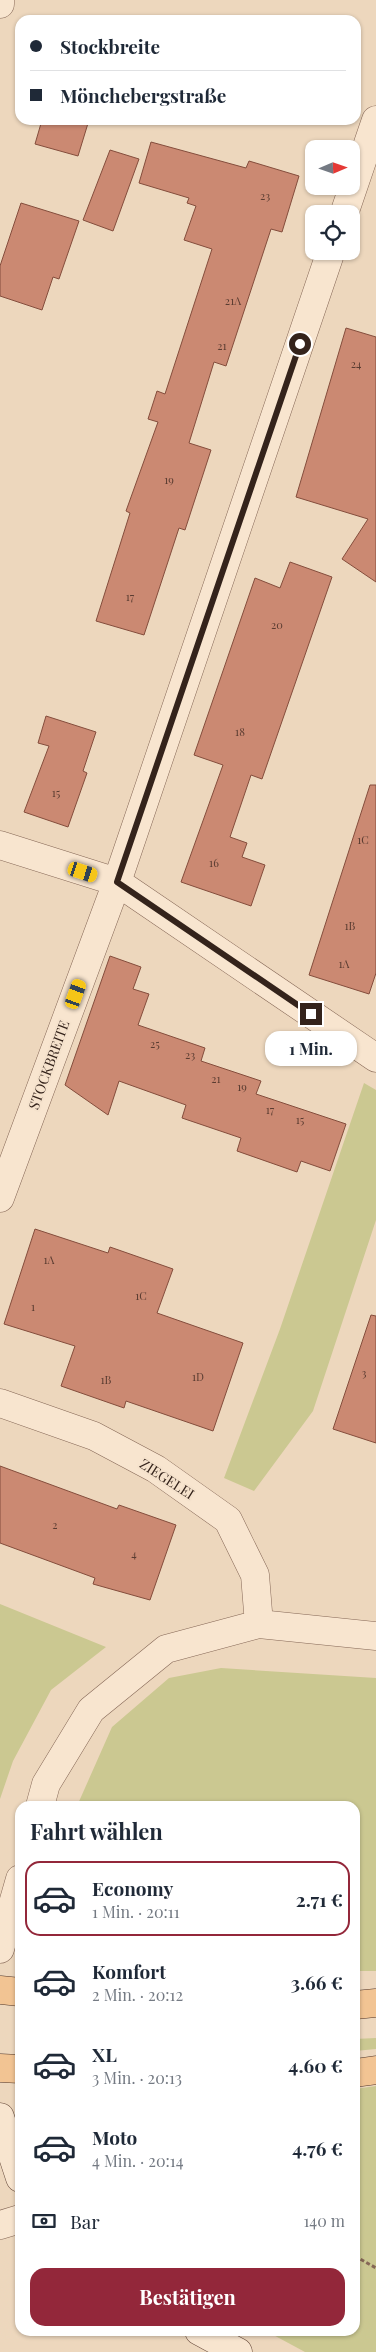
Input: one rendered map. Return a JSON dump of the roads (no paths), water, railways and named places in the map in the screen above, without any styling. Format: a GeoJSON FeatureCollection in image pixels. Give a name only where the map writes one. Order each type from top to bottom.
{"type":"FeatureCollection","features":[{"type":"Feature","properties":{"kind":"main road"},"geometry":{"type":"LineString","coordinates":[[0,1990],[15,1992]]}},
{"type":"Feature","properties":{"kind":"main road"},"geometry":{"type":"LineString","coordinates":[[360,2005],[376,2003]]}},
{"type":"Feature","properties":{"kind":"main road"},"geometry":{"type":"LineString","coordinates":[[0,2068],[15,2069]]}},
{"type":"Feature","properties":{"kind":"main road"},"geometry":{"type":"LineString","coordinates":[[360,2072],[376,2070]]}},
{"type":"Feature","properties":{"kind":"street"},"geometry":{"type":"LineString","coordinates":[[347,205],[376,120]]}},
{"type":"Feature","properties":{"kind":"street","name":"STOCKBREITE"},"geometry":{"type":"LineString","coordinates":[[0,1198],[117,882],[328,260]]}},
{"type":"Feature","properties":{"kind":"street"},"geometry":{"type":"LineString","coordinates":[[0,845],[117,882],[376,1058]]}},
{"type":"Feature","properties":{"kind":"street","name":"ZIEGELEI"},"geometry":{"type":"LineString","coordinates":[[0,1403],[94,1436],[156,1469],[228,1520],[255,1574],[259,1624]]}},
{"type":"Feature","properties":{"kind":"street"},"geometry":{"type":"LineString","coordinates":[[45,1799],[91,1710],[166,1649],[259,1624],[376,1636]]}},
{"type":"Feature","properties":{"kind":"street"},"geometry":{"type":"LineString","coordinates":[[0,1949],[15,1896]]}},
{"type":"Feature","properties":{"kind":"street"},"geometry":{"type":"LineString","coordinates":[[0,2117],[15,2163]]}},
{"type":"Feature","properties":{"kind":"street"},"geometry":{"type":"LineString","coordinates":[[0,2225],[15,2220]]}},
{"type":"Feature","properties":{"kind":"street"},"geometry":{"type":"LineString","coordinates":[[208,2336],[238,2352]]}}]}
